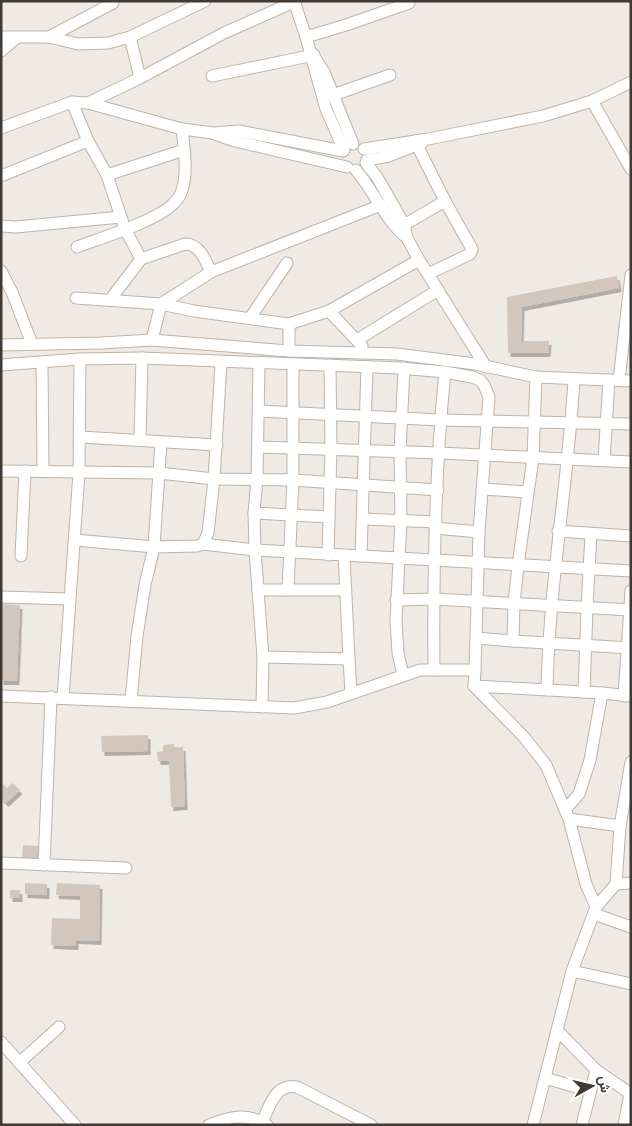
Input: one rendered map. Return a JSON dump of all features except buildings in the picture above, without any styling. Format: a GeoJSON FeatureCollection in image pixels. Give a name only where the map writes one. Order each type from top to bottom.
{"type":"FeatureCollection","features":[{"type":"Feature","properties":{"kind":"street"},"geometry":{"type":"LineString","coordinates":[[1,37],[49,37],[78,44],[108,43],[130,37],[205,1]]}},
{"type":"Feature","properties":{"kind":"street"},"geometry":{"type":"LineString","coordinates":[[88,102],[140,78],[224,33],[295,2],[326,110],[347,148]]}},
{"type":"Feature","properties":{"kind":"street"},"geometry":{"type":"LineString","coordinates":[[306,37],[409,3]]}},
{"type":"Feature","properties":{"kind":"street"},"geometry":{"type":"LineString","coordinates":[[49,37],[113,4]]}},
{"type":"Feature","properties":{"kind":"street"},"geometry":{"type":"LineString","coordinates":[[130,37],[140,78]]}},
{"type":"Feature","properties":{"kind":"street"},"geometry":{"type":"LineString","coordinates":[[1,51],[16,38]]}},
{"type":"Feature","properties":{"kind":"street"},"geometry":{"type":"LineString","coordinates":[[212,76],[311,54]]}},
{"type":"Feature","properties":{"kind":"street"},"geometry":{"type":"LineString","coordinates":[[311,54],[324,72],[333,95],[347,148],[342,157],[343,162],[368,184],[395,226],[407,238]]}},
{"type":"Feature","properties":{"kind":"street"},"geometry":{"type":"LineString","coordinates":[[333,95],[390,76]]}},
{"type":"Feature","properties":{"kind":"street"},"geometry":{"type":"LineString","coordinates":[[366,157],[390,156],[428,139],[543,116],[592,101],[631,82]]}},
{"type":"Feature","properties":{"kind":"street"},"geometry":{"type":"LineString","coordinates":[[592,101],[631,169]]}},
{"type":"Feature","properties":{"kind":"street"},"geometry":{"type":"LineString","coordinates":[[72,102],[88,141],[107,175],[125,229],[141,259]]}},
{"type":"Feature","properties":{"kind":"street"},"geometry":{"type":"LineString","coordinates":[[1,128],[72,102],[88,102],[182,129],[213,133],[239,131],[347,148],[359,145],[404,225],[407,238],[419,260],[486,367]]}},
{"type":"Feature","properties":{"kind":"street"},"geometry":{"type":"LineString","coordinates":[[77,247],[125,229],[164,211],[176,203],[182,190],[184,177],[182,129]]}},
{"type":"Feature","properties":{"kind":"street"},"geometry":{"type":"LineString","coordinates":[[213,133],[235,142],[351,168],[360,168],[366,157]]}},
{"type":"Feature","properties":{"kind":"street"},"geometry":{"type":"LineString","coordinates":[[1,176],[88,141]]}},
{"type":"Feature","properties":{"kind":"street"},"geometry":{"type":"LineString","coordinates":[[416,143],[445,201],[471,245],[472,252],[428,274]]}},
{"type":"Feature","properties":{"kind":"street"},"geometry":{"type":"LineString","coordinates":[[107,175],[184,150]]}},
{"type":"Feature","properties":{"kind":"street"},"geometry":{"type":"LineString","coordinates":[[404,225],[445,201]]}},
{"type":"Feature","properties":{"kind":"street"},"geometry":{"type":"LineString","coordinates":[[152,340],[161,304],[211,272],[382,205]]}},
{"type":"Feature","properties":{"kind":"street"},"geometry":{"type":"LineString","coordinates":[[1,226],[22,226],[121,217]]}},
{"type":"Feature","properties":{"kind":"street"},"geometry":{"type":"LineString","coordinates":[[110,300],[141,259],[185,244],[190,244],[198,249],[211,272]]}},
{"type":"Feature","properties":{"kind":"street"},"geometry":{"type":"LineString","coordinates":[[76,298],[161,304],[194,311],[289,324],[329,311],[419,260]]}},
{"type":"Feature","properties":{"kind":"street"},"geometry":{"type":"LineString","coordinates":[[250,318],[287,262]]}},
{"type":"Feature","properties":{"kind":"street"},"geometry":{"type":"LineString","coordinates":[[1,271],[7,293],[32,344]]}},
{"type":"Feature","properties":{"kind":"street"},"geometry":{"type":"LineString","coordinates":[[604,460],[606,424],[631,275]]}},
{"type":"Feature","properties":{"kind":"street"},"geometry":{"type":"LineString","coordinates":[[357,340],[438,290]]}},
{"type":"Feature","properties":{"kind":"street"},"geometry":{"type":"LineString","coordinates":[[329,311],[367,352]]}},
{"type":"Feature","properties":{"kind":"street"},"geometry":{"type":"LineString","coordinates":[[289,324],[289,351]]}},
{"type":"Feature","properties":{"kind":"street"},"geometry":{"type":"LineString","coordinates":[[1,345],[152,340],[289,351],[367,352],[440,358],[536,377],[631,381]]}},
{"type":"Feature","properties":{"kind":"street"},"geometry":{"type":"LineString","coordinates":[[140,440],[142,358]]}},
{"type":"Feature","properties":{"kind":"street"},"geometry":{"type":"LineString","coordinates":[[1,365],[80,359],[142,358],[404,368],[445,372],[480,380],[484,384],[489,397],[479,532],[474,686],[518,730],[546,764],[567,814],[595,911],[631,927]]}},
{"type":"Feature","properties":{"kind":"street"},"geometry":{"type":"LineString","coordinates":[[63,698],[79,473],[80,359]]}},
{"type":"Feature","properties":{"kind":"street"},"geometry":{"type":"LineString","coordinates":[[203,544],[208,533],[214,479],[222,362]]}},
{"type":"Feature","properties":{"kind":"street"},"geometry":{"type":"LineString","coordinates":[[42,363],[43,470]]}},
{"type":"Feature","properties":{"kind":"street"},"geometry":{"type":"LineString","coordinates":[[259,363],[257,479],[254,513],[263,657],[262,707]]}},
{"type":"Feature","properties":{"kind":"street"},"geometry":{"type":"LineString","coordinates":[[288,590],[293,480],[293,364]]}},
{"type":"Feature","properties":{"kind":"street"},"geometry":{"type":"LineString","coordinates":[[328,555],[331,449],[330,365]]}},
{"type":"Feature","properties":{"kind":"street"},"geometry":{"type":"LineString","coordinates":[[361,556],[367,367]]}},
{"type":"Feature","properties":{"kind":"street"},"geometry":{"type":"LineString","coordinates":[[403,675],[398,653],[396,600],[401,521],[400,451],[404,368]]}},
{"type":"Feature","properties":{"kind":"street"},"geometry":{"type":"LineString","coordinates":[[434,670],[436,525],[440,420],[445,372]]}},
{"type":"Feature","properties":{"kind":"street"},"geometry":{"type":"LineString","coordinates":[[513,641],[518,566],[533,458],[536,377]]}},
{"type":"Feature","properties":{"kind":"street"},"geometry":{"type":"LineString","coordinates":[[546,690],[550,607],[568,459],[574,380]]}},
{"type":"Feature","properties":{"kind":"street"},"geometry":{"type":"LineString","coordinates":[[259,410],[440,420],[631,424]]}},
{"type":"Feature","properties":{"kind":"street"},"geometry":{"type":"LineString","coordinates":[[80,437],[217,445]]}},
{"type":"Feature","properties":{"kind":"street"},"geometry":{"type":"LineString","coordinates":[[131,701],[137,636],[145,585],[154,547],[161,442]]}},
{"type":"Feature","properties":{"kind":"street"},"geometry":{"type":"LineString","coordinates":[[258,447],[439,452],[631,462]]}},
{"type":"Feature","properties":{"kind":"street"},"geometry":{"type":"LineString","coordinates":[[1,471],[43,470],[79,473],[158,473],[214,479],[293,480],[438,490]]}},
{"type":"Feature","properties":{"kind":"street"},"geometry":{"type":"LineString","coordinates":[[21,556],[25,471]]}},
{"type":"Feature","properties":{"kind":"street"},"geometry":{"type":"LineString","coordinates":[[482,489],[528,492]]}},
{"type":"Feature","properties":{"kind":"street"},"geometry":{"type":"LineString","coordinates":[[254,513],[328,517]]}},
{"type":"Feature","properties":{"kind":"street"},"geometry":{"type":"LineString","coordinates":[[363,519],[401,521],[479,532]]}},
{"type":"Feature","properties":{"kind":"street"},"geometry":{"type":"LineString","coordinates":[[558,531],[631,536]]}},
{"type":"Feature","properties":{"kind":"street"},"geometry":{"type":"LineString","coordinates":[[584,692],[591,534]]}},
{"type":"Feature","properties":{"kind":"street"},"geometry":{"type":"LineString","coordinates":[[75,540],[154,547],[197,546],[203,544],[328,555],[631,571]]}},
{"type":"Feature","properties":{"kind":"street"},"geometry":{"type":"LineString","coordinates":[[344,555],[351,693]]}},
{"type":"Feature","properties":{"kind":"street"},"geometry":{"type":"LineString","coordinates":[[258,590],[345,590]]}},
{"type":"Feature","properties":{"kind":"street"},"geometry":{"type":"LineString","coordinates":[[474,686],[627,696],[631,590]]}},
{"type":"Feature","properties":{"kind":"street"},"geometry":{"type":"LineString","coordinates":[[1,597],[69,599]]}},
{"type":"Feature","properties":{"kind":"street"},"geometry":{"type":"LineString","coordinates":[[396,600],[434,599],[630,610]]}},
{"type":"Feature","properties":{"kind":"street"},"geometry":{"type":"LineString","coordinates":[[476,638],[629,648]]}},
{"type":"Feature","properties":{"kind":"street"},"geometry":{"type":"LineString","coordinates":[[263,657],[349,659]]}},
{"type":"Feature","properties":{"kind":"street"},"geometry":{"type":"LineString","coordinates":[[1,696],[294,708],[327,702],[420,670],[475,670]]}},
{"type":"Feature","properties":{"kind":"street"},"geometry":{"type":"LineString","coordinates":[[567,814],[579,794],[590,760],[602,693]]}},
{"type":"Feature","properties":{"kind":"street"},"geometry":{"type":"LineString","coordinates":[[44,866],[51,698]]}},
{"type":"Feature","properties":{"kind":"street"},"geometry":{"type":"LineString","coordinates":[[533,1125],[572,971],[595,911],[616,884],[620,826],[631,762]]}},
{"type":"Feature","properties":{"kind":"street"},"geometry":{"type":"LineString","coordinates":[[567,814],[620,826]]}},
{"type":"Feature","properties":{"kind":"street"},"geometry":{"type":"LineString","coordinates":[[1,863],[126,868]]}},
{"type":"Feature","properties":{"kind":"street"},"geometry":{"type":"LineString","coordinates":[[616,884],[631,883]]}},
{"type":"Feature","properties":{"kind":"street"},"geometry":{"type":"LineString","coordinates":[[572,971],[631,984]]}},
{"type":"Feature","properties":{"kind":"street"},"geometry":{"type":"LineString","coordinates":[[19,1063],[59,1027]]}},
{"type":"Feature","properties":{"kind":"street"},"geometry":{"type":"LineString","coordinates":[[557,1030],[596,1070],[630,1094],[624,1125]]}},
{"type":"Feature","properties":{"kind":"street"},"geometry":{"type":"LineString","coordinates":[[1,1042],[75,1125]]}},
{"type":"Feature","properties":{"kind":"street"},"geometry":{"type":"LineString","coordinates":[[582,1125],[596,1070]]}},
{"type":"Feature","properties":{"kind":"street"},"geometry":{"type":"LineString","coordinates":[[544,1078],[590,1091]]}},
{"type":"Feature","properties":{"kind":"street"},"geometry":{"type":"LineString","coordinates":[[208,1125],[233,1116],[244,1116],[264,1123],[276,1094],[290,1086],[297,1087],[371,1125]]}}]}
